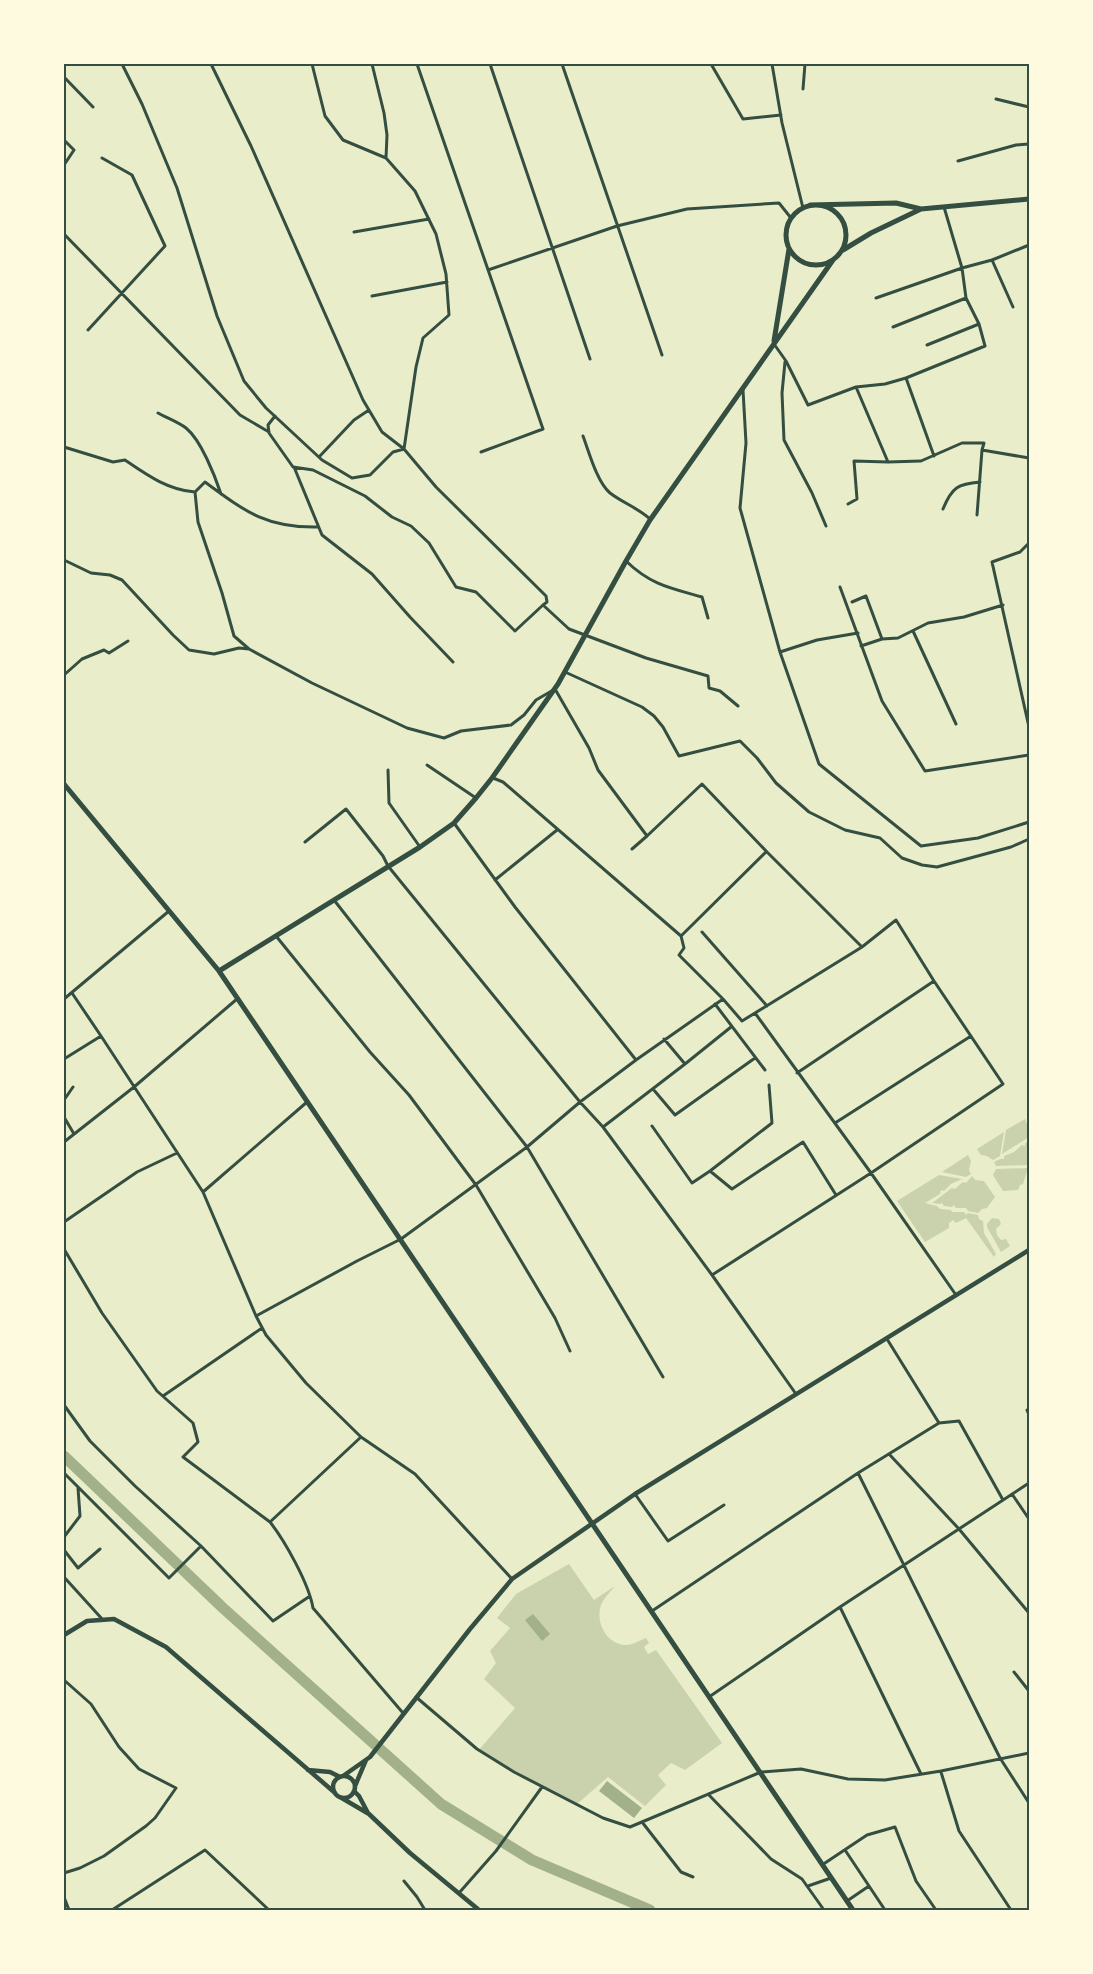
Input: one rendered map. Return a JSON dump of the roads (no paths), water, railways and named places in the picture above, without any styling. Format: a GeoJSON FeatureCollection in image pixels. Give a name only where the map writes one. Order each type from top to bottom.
{"type":"FeatureCollection","features":[{"type":"Feature","properties":{"kind":"main road"},"geometry":{"type":"LineString","coordinates":[[810,206],[896,203],[922,209],[1029,198]]}},
{"type":"Feature","properties":{"kind":"main road"},"geometry":{"type":"LineString","coordinates":[[774,344],[789,249],[786,233],[791,218],[803,208],[810,206],[820,205],[830,208],[838,214],[846,231],[846,241],[842,250]]}},
{"type":"Feature","properties":{"kind":"main road"},"geometry":{"type":"LineString","coordinates":[[219,971],[420,847],[454,823],[492,778],[554,689],[650,520],[833,260],[842,250],[871,233],[922,209]]}},
{"type":"Feature","properties":{"kind":"main road"},"geometry":{"type":"LineString","coordinates":[[789,249],[795,257],[804,263],[824,264],[833,260]]}},
{"type":"Feature","properties":{"kind":"main road"},"geometry":{"type":"LineString","coordinates":[[64,784],[219,971],[853,1910]]}},
{"type":"Feature","properties":{"kind":"main road"},"geometry":{"type":"LineString","coordinates":[[340,1797],[350,1796],[368,1759],[470,1629],[512,1579],[635,1494],[1029,1250]]}},
{"type":"Feature","properties":{"kind":"main road"},"geometry":{"type":"LineString","coordinates":[[64,1635],[87,1622],[114,1619],[166,1647],[340,1797],[369,1814],[478,1910]]}},
{"type":"Feature","properties":{"kind":"main road"},"geometry":{"type":"LineString","coordinates":[[334,1792],[334,1782],[368,1759]]}},
{"type":"Feature","properties":{"kind":"main road"},"geometry":{"type":"LineString","coordinates":[[308,1770],[330,1772],[349,1777],[369,1814]]}},
{"type":"Feature","properties":{"kind":"street"},"geometry":{"type":"LineString","coordinates":[[122,64],[142,104],[178,188],[217,316],[244,381],[275,416],[319,457],[352,478],[370,475],[393,452],[404,450]]}},
{"type":"Feature","properties":{"kind":"street"},"geometry":{"type":"LineString","coordinates":[[211,64],[251,146],[325,316],[369,410],[382,432],[404,450],[436,487],[546,596],[547,602],[515,631],[476,592],[456,587],[429,543],[411,526],[392,517],[365,496],[322,474],[313,470],[294,467]]}},
{"type":"Feature","properties":{"kind":"street"},"geometry":{"type":"LineString","coordinates":[[312,64],[324,116],[343,140],[386,158],[415,190],[436,234],[447,282],[449,315],[423,338],[416,368],[404,450]]}},
{"type":"Feature","properties":{"kind":"street"},"geometry":{"type":"LineString","coordinates":[[372,64],[384,113],[387,135],[386,158]]}},
{"type":"Feature","properties":{"kind":"street"},"geometry":{"type":"LineString","coordinates":[[417,64],[543,430],[481,452]]}},
{"type":"Feature","properties":{"kind":"street"},"geometry":{"type":"LineString","coordinates":[[490,64],[590,358]]}},
{"type":"Feature","properties":{"kind":"street"},"geometry":{"type":"LineString","coordinates":[[562,64],[662,355]]}},
{"type":"Feature","properties":{"kind":"street"},"geometry":{"type":"LineString","coordinates":[[711,64],[744,119],[781,115]]}},
{"type":"Feature","properties":{"kind":"street"},"geometry":{"type":"LineString","coordinates":[[772,64],[781,115],[803,208]]}},
{"type":"Feature","properties":{"kind":"street"},"geometry":{"type":"LineString","coordinates":[[803,89],[805,64]]}},
{"type":"Feature","properties":{"kind":"street"},"geometry":{"type":"LineString","coordinates":[[64,77],[93,106]]}},
{"type":"Feature","properties":{"kind":"street"},"geometry":{"type":"LineString","coordinates":[[996,99],[1029,107]]}},
{"type":"Feature","properties":{"kind":"street"},"geometry":{"type":"LineString","coordinates":[[64,140],[74,150],[64,165]]}},
{"type":"Feature","properties":{"kind":"street"},"geometry":{"type":"LineString","coordinates":[[958,161],[1016,145],[1029,144]]}},
{"type":"Feature","properties":{"kind":"street"},"geometry":{"type":"LineString","coordinates":[[88,330],[165,246],[132,175],[102,158]]}},
{"type":"Feature","properties":{"kind":"street"},"geometry":{"type":"LineString","coordinates":[[488,270],[617,226],[687,209],[779,203],[791,218]]}},
{"type":"Feature","properties":{"kind":"street"},"geometry":{"type":"LineString","coordinates":[[774,344],[786,362],[808,405],[856,387],[885,384],[906,378],[985,346],[979,324],[966,298],[962,268],[944,207]]}},
{"type":"Feature","properties":{"kind":"street"},"geometry":{"type":"LineString","coordinates":[[354,232],[429,219]]}},
{"type":"Feature","properties":{"kind":"street"},"geometry":{"type":"LineString","coordinates":[[64,234],[240,415],[269,432],[294,467],[322,535],[372,574],[453,662]]}},
{"type":"Feature","properties":{"kind":"street"},"geometry":{"type":"LineString","coordinates":[[876,298],[962,268],[992,260],[1029,245]]}},
{"type":"Feature","properties":{"kind":"street"},"geometry":{"type":"LineString","coordinates":[[992,260],[1013,307]]}},
{"type":"Feature","properties":{"kind":"street"},"geometry":{"type":"LineString","coordinates":[[372,296],[447,282]]}},
{"type":"Feature","properties":{"kind":"street"},"geometry":{"type":"LineString","coordinates":[[893,327],[966,298]]}},
{"type":"Feature","properties":{"kind":"street"},"geometry":{"type":"LineString","coordinates":[[927,345],[979,324]]}},
{"type":"Feature","properties":{"kind":"street"},"geometry":{"type":"LineString","coordinates":[[786,362],[782,393],[784,440],[812,493],[826,526]]}},
{"type":"Feature","properties":{"kind":"street"},"geometry":{"type":"LineString","coordinates":[[906,378],[934,456]]}},
{"type":"Feature","properties":{"kind":"street"},"geometry":{"type":"LineString","coordinates":[[856,387],[888,462]]}},
{"type":"Feature","properties":{"kind":"street"},"geometry":{"type":"LineString","coordinates":[[743,390],[746,443],[740,508],[780,652],[819,764],[921,846],[978,838],[1029,822]]}},
{"type":"Feature","properties":{"kind":"street"},"geometry":{"type":"LineString","coordinates":[[319,457],[354,420],[369,410]]}},
{"type":"Feature","properties":{"kind":"street"},"geometry":{"type":"LineString","coordinates":[[158,413],[187,429],[205,454],[215,473],[222,494]]}},
{"type":"Feature","properties":{"kind":"street"},"geometry":{"type":"LineString","coordinates":[[269,432],[268,425],[275,416]]}},
{"type":"Feature","properties":{"kind":"street"},"geometry":{"type":"LineString","coordinates":[[583,436],[594,465],[608,491],[625,504],[641,511],[650,520]]}},
{"type":"Feature","properties":{"kind":"street"},"geometry":{"type":"LineString","coordinates":[[848,504],[857,498],[854,461],[921,461],[962,443],[984,443],[977,515]]}},
{"type":"Feature","properties":{"kind":"street"},"geometry":{"type":"LineString","coordinates":[[64,446],[113,462],[126,460],[152,478],[182,491],[195,492],[206,482],[243,510],[266,521],[297,528],[318,528]]}},
{"type":"Feature","properties":{"kind":"street"},"geometry":{"type":"LineString","coordinates":[[982,450],[1029,458]]}},
{"type":"Feature","properties":{"kind":"street"},"geometry":{"type":"LineString","coordinates":[[944,509],[948,496],[958,486],[980,482]]}},
{"type":"Feature","properties":{"kind":"street"},"geometry":{"type":"LineString","coordinates":[[195,492],[198,522],[222,593],[234,636],[249,649],[312,683],[407,728],[444,738],[461,731],[511,725],[524,715],[536,700],[554,689],[589,748],[598,770],[647,836]]}},
{"type":"Feature","properties":{"kind":"street"},"geometry":{"type":"LineString","coordinates":[[1029,543],[1020,552],[992,562],[1029,728]]}},
{"type":"Feature","properties":{"kind":"street"},"geometry":{"type":"LineString","coordinates":[[64,560],[91,573],[110,575],[122,580],[189,650],[214,654],[239,648],[249,649]]}},
{"type":"Feature","properties":{"kind":"street"},"geometry":{"type":"LineString","coordinates":[[626,561],[640,575],[661,586],[702,598],[708,618]]}},
{"type":"Feature","properties":{"kind":"street"},"geometry":{"type":"LineString","coordinates":[[840,587],[882,701],[925,771],[1029,755]]}},
{"type":"Feature","properties":{"kind":"street"},"geometry":{"type":"LineString","coordinates":[[852,602],[866,596],[882,639]]}},
{"type":"Feature","properties":{"kind":"street"},"geometry":{"type":"LineString","coordinates":[[543,605],[569,629],[646,658],[708,676],[709,688],[720,692],[738,706]]}},
{"type":"Feature","properties":{"kind":"street"},"geometry":{"type":"LineString","coordinates":[[861,646],[882,639],[898,638],[928,623],[964,617],[1002,605]]}},
{"type":"Feature","properties":{"kind":"street"},"geometry":{"type":"LineString","coordinates":[[913,631],[956,724]]}},
{"type":"Feature","properties":{"kind":"street"},"geometry":{"type":"LineString","coordinates":[[780,652],[817,640],[858,633]]}},
{"type":"Feature","properties":{"kind":"street"},"geometry":{"type":"LineString","coordinates":[[64,675],[82,659],[104,650],[109,653],[128,641]]}},
{"type":"Feature","properties":{"kind":"street"},"geometry":{"type":"LineString","coordinates":[[565,672],[642,707],[654,716],[679,756],[740,741],[757,758],[776,783],[810,812],[845,830],[880,838],[902,858],[922,865],[937,866],[1011,847],[1029,839]]}},
{"type":"Feature","properties":{"kind":"street"},"geometry":{"type":"LineString","coordinates":[[427,765],[476,798]]}},
{"type":"Feature","properties":{"kind":"street"},"geometry":{"type":"LineString","coordinates":[[388,770],[389,803],[420,847]]}},
{"type":"Feature","properties":{"kind":"street"},"geometry":{"type":"LineString","coordinates":[[492,778],[503,782],[681,936],[684,948],[679,955],[723,998],[742,1021],[862,947],[896,920],[934,981],[1003,1084],[872,1173],[712,1275]]}},
{"type":"Feature","properties":{"kind":"street"},"geometry":{"type":"LineString","coordinates":[[632,849],[702,784],[766,852],[862,947]]}},
{"type":"Feature","properties":{"kind":"street"},"geometry":{"type":"LineString","coordinates":[[305,842],[346,808],[383,856],[388,866],[580,1102],[603,1127],[712,1275],[796,1394]]}},
{"type":"Feature","properties":{"kind":"street"},"geometry":{"type":"LineString","coordinates":[[454,823],[495,880],[636,1060]]}},
{"type":"Feature","properties":{"kind":"street"},"geometry":{"type":"LineString","coordinates":[[495,880],[557,830]]}},
{"type":"Feature","properties":{"kind":"street"},"geometry":{"type":"LineString","coordinates":[[681,936],[766,852]]}},
{"type":"Feature","properties":{"kind":"street"},"geometry":{"type":"LineString","coordinates":[[334,900],[527,1147],[663,1377]]}},
{"type":"Feature","properties":{"kind":"street"},"geometry":{"type":"LineString","coordinates":[[64,999],[169,912]]}},
{"type":"Feature","properties":{"kind":"street"},"geometry":{"type":"LineString","coordinates":[[702,932],[767,1006]]}},
{"type":"Feature","properties":{"kind":"street"},"geometry":{"type":"LineString","coordinates":[[276,935],[370,1052],[409,1095],[476,1185],[555,1318],[570,1352]]}},
{"type":"Feature","properties":{"kind":"street"},"geometry":{"type":"LineString","coordinates":[[797,1073],[934,981]]}},
{"type":"Feature","properties":{"kind":"street"},"geometry":{"type":"LineString","coordinates":[[72,993],[203,1192],[266,1335],[306,1383],[361,1438],[415,1474],[512,1579]]}},
{"type":"Feature","properties":{"kind":"street"},"geometry":{"type":"LineString","coordinates":[[256,1316],[401,1239],[527,1147],[580,1102],[664,1039],[723,998]]}},
{"type":"Feature","properties":{"kind":"street"},"geometry":{"type":"LineString","coordinates":[[64,1142],[134,1087],[237,999]]}},
{"type":"Feature","properties":{"kind":"street"},"geometry":{"type":"LineString","coordinates":[[715,1004],[731,1028],[765,1070]]}},
{"type":"Feature","properties":{"kind":"street"},"geometry":{"type":"LineString","coordinates":[[755,1013],[797,1073],[872,1173],[957,1295]]}},
{"type":"Feature","properties":{"kind":"street"},"geometry":{"type":"LineString","coordinates":[[603,1127],[731,1028]]}},
{"type":"Feature","properties":{"kind":"street"},"geometry":{"type":"LineString","coordinates":[[64,1059],[101,1036]]}},
{"type":"Feature","properties":{"kind":"street"},"geometry":{"type":"LineString","coordinates":[[835,1123],[971,1036]]}},
{"type":"Feature","properties":{"kind":"street"},"geometry":{"type":"LineString","coordinates":[[664,1039],[685,1064]]}},
{"type":"Feature","properties":{"kind":"street"},"geometry":{"type":"LineString","coordinates":[[653,1089],[675,1115],[755,1058]]}},
{"type":"Feature","properties":{"kind":"street"},"geometry":{"type":"LineString","coordinates":[[652,1126],[692,1183],[772,1123],[769,1085]]}},
{"type":"Feature","properties":{"kind":"street"},"geometry":{"type":"LineString","coordinates":[[64,1100],[73,1087]]}},
{"type":"Feature","properties":{"kind":"street"},"geometry":{"type":"LineString","coordinates":[[203,1192],[307,1102]]}},
{"type":"Feature","properties":{"kind":"street"},"geometry":{"type":"LineString","coordinates":[[64,1117],[74,1134]]}},
{"type":"Feature","properties":{"kind":"street"},"geometry":{"type":"LineString","coordinates":[[710,1171],[732,1189],[803,1142],[836,1195]]}},
{"type":"Feature","properties":{"kind":"street"},"geometry":{"type":"LineString","coordinates":[[64,1222],[137,1172],[177,1153]]}},
{"type":"Feature","properties":{"kind":"street"},"geometry":{"type":"LineString","coordinates":[[64,1249],[102,1313],[157,1391],[193,1423],[198,1442],[183,1457],[270,1522],[279,1534],[311,1596],[313,1608],[403,1713]]}},
{"type":"Feature","properties":{"kind":"street"},"geometry":{"type":"LineString","coordinates":[[163,1396],[262,1328]]}},
{"type":"Feature","properties":{"kind":"street"},"geometry":{"type":"LineString","coordinates":[[887,1339],[939,1423]]}},
{"type":"Feature","properties":{"kind":"street"},"geometry":{"type":"LineString","coordinates":[[64,1405],[90,1441],[135,1486],[201,1546],[273,1621],[311,1596]]}},
{"type":"Feature","properties":{"kind":"street"},"geometry":{"type":"LineString","coordinates":[[1029,1409],[1027,1410],[1029,1415]]}},
{"type":"Feature","properties":{"kind":"street"},"geometry":{"type":"LineString","coordinates":[[652,1611],[858,1473],[939,1423],[958,1421],[1003,1500]]}},
{"type":"Feature","properties":{"kind":"street"},"geometry":{"type":"LineString","coordinates":[[270,1522],[361,1438]]}},
{"type":"Feature","properties":{"kind":"street"},"geometry":{"type":"LineString","coordinates":[[889,1454],[959,1529],[1029,1612]]}},
{"type":"Feature","properties":{"kind":"street"},"geometry":{"type":"LineString","coordinates":[[64,1473],[169,1578],[201,1546]]}},
{"type":"Feature","properties":{"kind":"street"},"geometry":{"type":"LineString","coordinates":[[858,1473],[1000,1758],[1029,1802]]}},
{"type":"Feature","properties":{"kind":"street"},"geometry":{"type":"LineString","coordinates":[[709,1696],[840,1607],[1029,1483]]}},
{"type":"Feature","properties":{"kind":"street"},"geometry":{"type":"LineString","coordinates":[[64,1537],[80,1516],[78,1487]]}},
{"type":"Feature","properties":{"kind":"street"},"geometry":{"type":"LineString","coordinates":[[635,1494],[668,1541],[724,1505]]}},
{"type":"Feature","properties":{"kind":"street"},"geometry":{"type":"LineString","coordinates":[[1012,1494],[1029,1518]]}},
{"type":"Feature","properties":{"kind":"street"},"geometry":{"type":"LineString","coordinates":[[64,1550],[78,1568],[100,1550]]}},
{"type":"Feature","properties":{"kind":"street"},"geometry":{"type":"LineString","coordinates":[[64,1577],[103,1620]]}},
{"type":"Feature","properties":{"kind":"street"},"geometry":{"type":"LineString","coordinates":[[840,1607],[921,1774]]}},
{"type":"Feature","properties":{"kind":"street"},"geometry":{"type":"LineString","coordinates":[[1014,1672],[1029,1691]]}},
{"type":"Feature","properties":{"kind":"street"},"geometry":{"type":"LineString","coordinates":[[64,1680],[91,1704],[119,1747],[139,1769],[176,1788],[156,1818],[151,1822],[104,1856],[80,1868],[64,1873]]}},
{"type":"Feature","properties":{"kind":"street"},"geometry":{"type":"LineString","coordinates":[[416,1698],[477,1749],[542,1787],[603,1818],[630,1827],[760,1772],[801,1768],[848,1779],[885,1780],[941,1772],[1029,1753]]}},
{"type":"Feature","properties":{"kind":"street"},"geometry":{"type":"LineString","coordinates":[[941,1772],[959,1831],[1011,1910]]}},
{"type":"Feature","properties":{"kind":"street"},"geometry":{"type":"LineString","coordinates":[[459,1893],[496,1851],[542,1787]]}},
{"type":"Feature","properties":{"kind":"street"},"geometry":{"type":"LineString","coordinates":[[708,1794],[771,1858],[802,1879],[824,1910]]}},
{"type":"Feature","properties":{"kind":"street"},"geometry":{"type":"LineString","coordinates":[[642,1822],[681,1872],[693,1876]]}},
{"type":"Feature","properties":{"kind":"street"},"geometry":{"type":"LineString","coordinates":[[822,1865],[867,1835],[895,1827],[916,1881],[936,1910]]}},
{"type":"Feature","properties":{"kind":"street"},"geometry":{"type":"LineString","coordinates":[[112,1910],[205,1850],[269,1910]]}},
{"type":"Feature","properties":{"kind":"street"},"geometry":{"type":"LineString","coordinates":[[845,1850],[869,1886],[889,1910]]}},
{"type":"Feature","properties":{"kind":"street"},"geometry":{"type":"LineString","coordinates":[[808,1886],[831,1878]]}},
{"type":"Feature","properties":{"kind":"street"},"geometry":{"type":"LineString","coordinates":[[404,1881],[425,1910]]}},
{"type":"Feature","properties":{"kind":"street"},"geometry":{"type":"LineString","coordinates":[[847,1902],[869,1886]]}},
{"type":"Feature","properties":{"kind":"street"},"geometry":{"type":"LineString","coordinates":[[64,1897],[69,1910]]}},
{"type":"Feature","properties":{"kind":"waterway"},"geometry":{"type":"LineString","coordinates":[[64,1456],[223,1608],[441,1804],[532,1860],[650,1910]]}}]}
